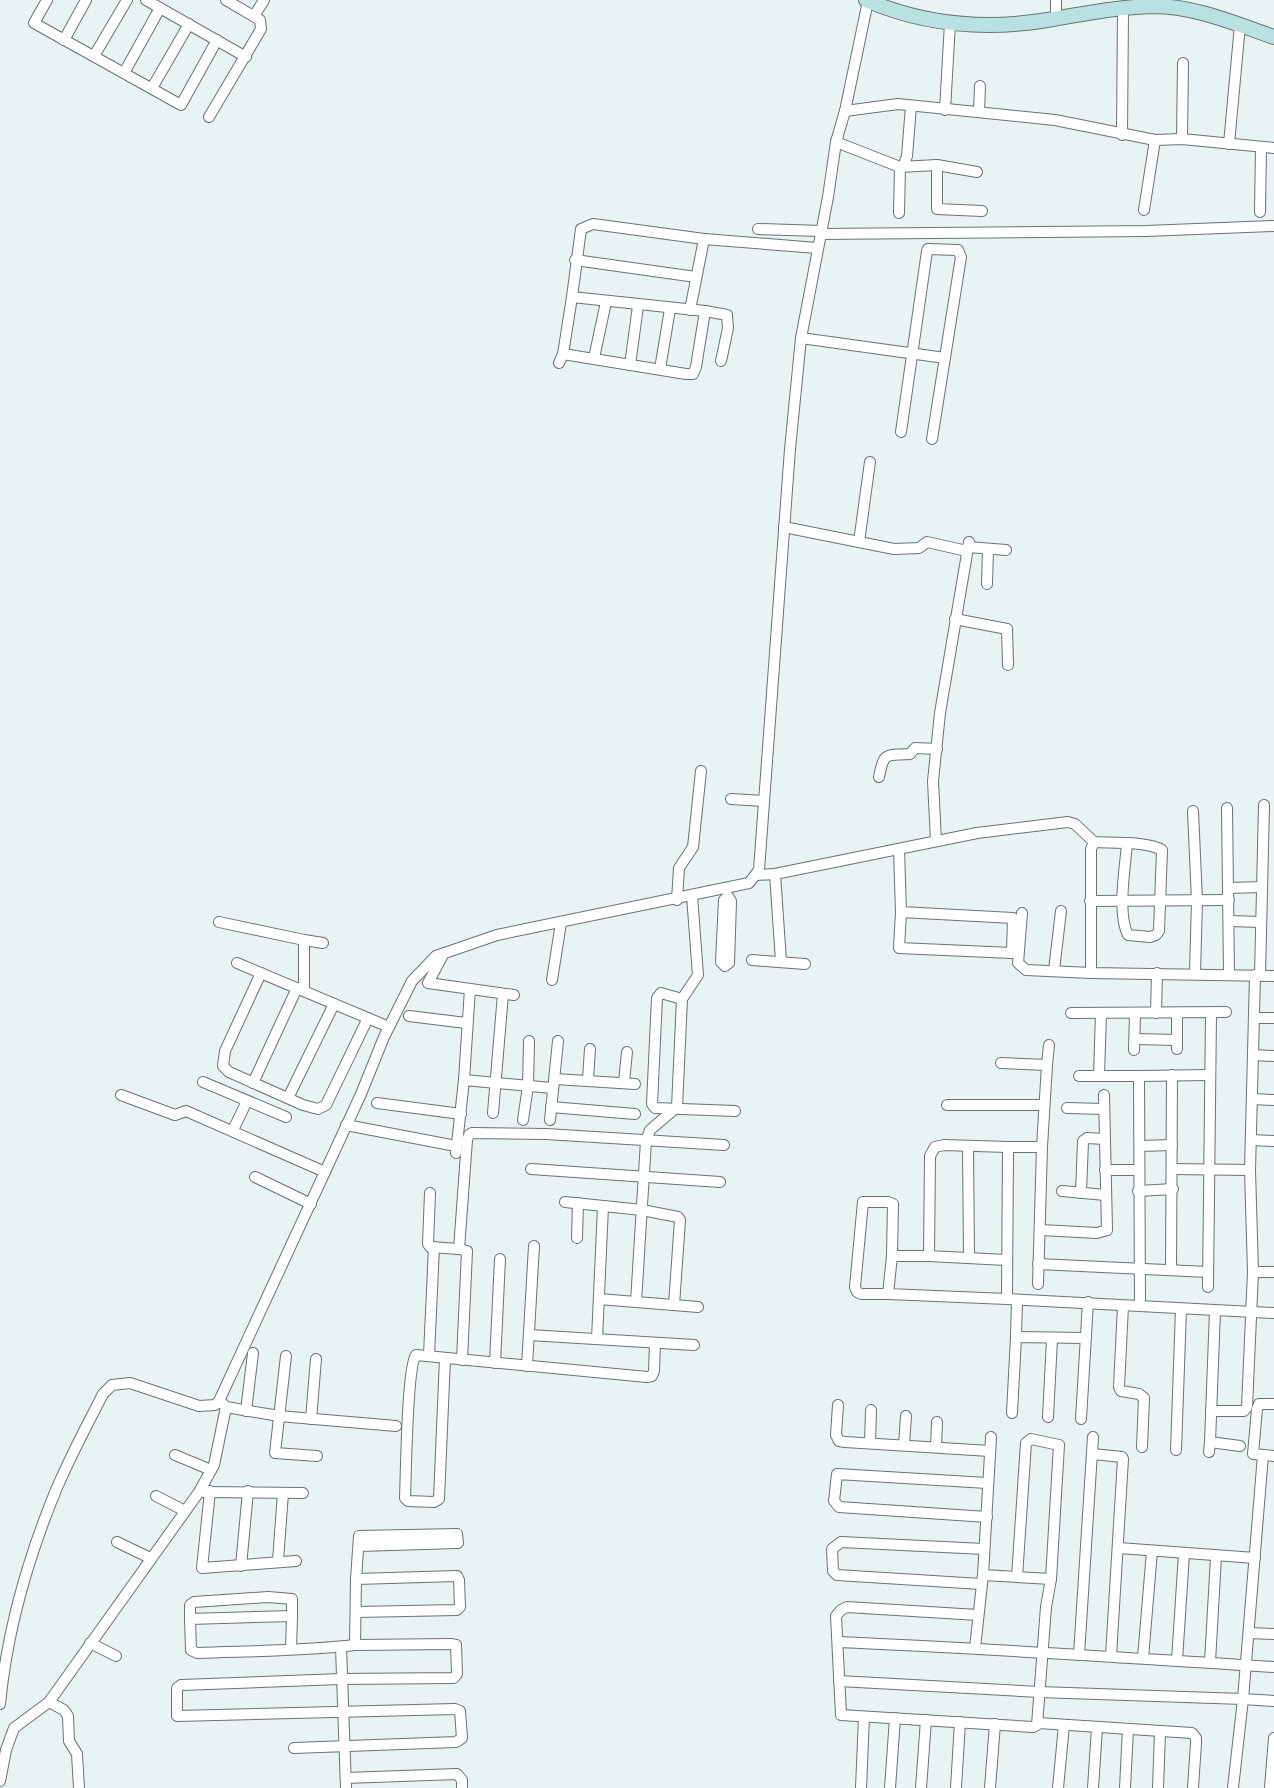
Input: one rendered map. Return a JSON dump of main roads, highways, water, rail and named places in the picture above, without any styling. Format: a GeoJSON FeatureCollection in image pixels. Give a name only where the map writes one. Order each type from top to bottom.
{"type":"FeatureCollection","features":[{"type":"Feature","properties":{"kind":"main road"},"geometry":{"type":"LineString","coordinates":[[867,0],[898,13],[950,23],[1001,26],[1123,8],[1155,6],[1197,12],[1274,37]]}}]}
